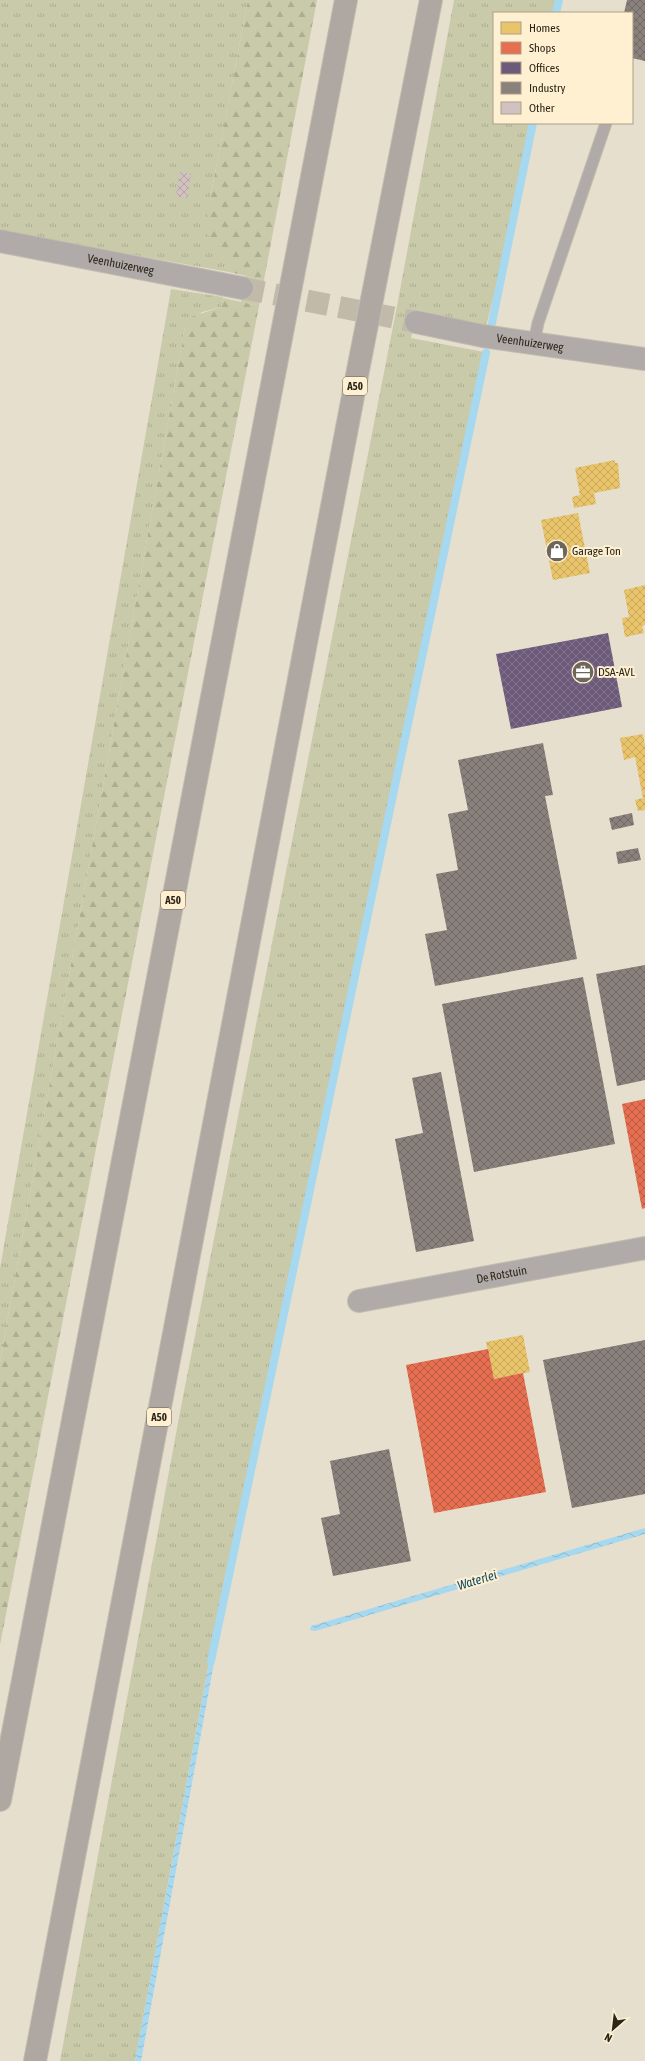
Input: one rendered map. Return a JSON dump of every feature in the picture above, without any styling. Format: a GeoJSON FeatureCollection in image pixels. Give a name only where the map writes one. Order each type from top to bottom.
{"type":"FeatureCollection","features":[{"type":"Feature","properties":{"kind":"highway","name":"A50"},"geometry":{"type":"LineString","coordinates":[[0,1800],[346,0]]}},
{"type":"Feature","properties":{"kind":"highway","name":"A50"},"geometry":{"type":"LineString","coordinates":[[35,2061],[358,373],[431,0]]}},
{"type":"Feature","properties":{"kind":"street","name":"Veenhuizerweg"},"geometry":{"type":"LineString","coordinates":[[0,241],[242,288]]}},
{"type":"Feature","properties":{"kind":"street","name":"Veenhuizerweg"},"geometry":{"type":"LineString","coordinates":[[416,322],[483,336],[645,359]]}},
{"type":"Feature","properties":{"kind":"street","name":"De Rotstuin"},"geometry":{"type":"LineString","coordinates":[[359,1301],[645,1248]]}},
{"type":"Feature","properties":{"kind":"lane"},"geometry":{"type":"LineString","coordinates":[[534,344],[538,323],[606,124]]}},
{"type":"Feature","properties":{"kind":"green space"},"geometry":{"type":"Polygon","coordinates":[[[0,0],[248,0],[210,199],[228,255],[229,272],[0,231],[0,0]]]}},
{"type":"Feature","properties":{"kind":"green space"},"geometry":{"type":"Polygon","coordinates":[[[248,0],[317,0],[264,280],[229,272],[227,255],[206,233],[210,199],[248,0]]]}},
{"type":"Feature","properties":{"kind":"green space"},"geometry":{"type":"Polygon","coordinates":[[[454,0],[557,0],[554,12],[493,12],[493,124],[532,124],[510,230],[486,327],[418,310],[411,338],[484,352],[216,1652],[211,1652],[135,2061],[60,2061],[180,1412],[397,306],[454,0]]]}},
{"type":"Feature","properties":{"kind":"green space"},"geometry":{"type":"Polygon","coordinates":[[[246,276],[264,280],[259,306],[241,302],[246,276]]]}},
{"type":"Feature","properties":{"kind":"green space"},"geometry":{"type":"Polygon","coordinates":[[[171,289],[223,297],[221,307],[202,312],[185,327],[0,1362],[0,1268],[171,289]]]}},
{"type":"Feature","properties":{"kind":"green space"},"geometry":{"type":"Polygon","coordinates":[[[223,298],[259,306],[0,1645],[0,1362],[185,327],[191,317],[221,307],[223,298]]]}},
{"type":"Feature","properties":{"kind":"water","name":"Waterlei"},"geometry":{"type":"Polygon","coordinates":[[[645,1528],[645,1534],[315,1631],[310,1630],[311,1626],[645,1528]]]}},
{"type":"Feature","properties":{"kind":"water"},"geometry":{"type":"Polygon","coordinates":[[[211,1652],[216,1652],[141,2061],[135,2061],[211,1652]]]}},
{"type":"Feature","properties":{"kind":"building: Homes"},"geometry":{"type":"Polygon","coordinates":[[[615,460],[615,463],[618,463],[620,488],[594,493],[596,504],[574,508],[572,497],[580,495],[575,468],[615,460]]]}},
{"type":"Feature","properties":{"kind":"building: Homes"},"geometry":{"type":"Polygon","coordinates":[[[578,513],[590,573],[553,580],[541,520],[578,513]]]}},
{"type":"Feature","properties":{"kind":"building: Homes"},"geometry":{"type":"Polygon","coordinates":[[[645,585],[645,625],[642,626],[644,633],[625,637],[622,618],[629,617],[624,590],[645,585]]]}},
{"type":"Feature","properties":{"kind":"building: Homes"},"geometry":{"type":"Polygon","coordinates":[[[643,734],[645,746],[645,810],[638,811],[635,800],[643,798],[635,757],[624,760],[620,738],[643,734]]]}},
{"type":"Feature","properties":{"kind":"building: Homes"},"geometry":{"type":"Polygon","coordinates":[[[523,1335],[530,1372],[494,1379],[486,1342],[523,1335]]]}},
{"type":"Feature","properties":{"kind":"building: Shops"},"geometry":{"type":"Polygon","coordinates":[[[645,1099],[645,1208],[642,1209],[622,1104],[645,1099]]]}},
{"type":"Feature","properties":{"kind":"building: Shops"},"geometry":{"type":"Polygon","coordinates":[[[488,1349],[494,1379],[523,1373],[546,1492],[434,1513],[406,1365],[488,1349]]]}},
{"type":"Feature","properties":{"kind":"building: Offices"},"geometry":{"type":"Polygon","coordinates":[[[608,633],[622,707],[511,729],[496,654],[608,633]]]}},
{"type":"Feature","properties":{"kind":"building: Industry"},"geometry":{"type":"Polygon","coordinates":[[[627,0],[645,0],[645,61],[633,58],[633,12],[624,12],[627,0]]]}},
{"type":"Feature","properties":{"kind":"building: Industry"},"geometry":{"type":"Polygon","coordinates":[[[543,743],[553,795],[545,796],[577,959],[435,986],[425,934],[447,930],[436,874],[458,870],[448,814],[468,810],[458,760],[543,743]]]}},
{"type":"Feature","properties":{"kind":"building: Industry"},"geometry":{"type":"Polygon","coordinates":[[[632,813],[634,825],[612,830],[609,818],[632,813]]]}},
{"type":"Feature","properties":{"kind":"building: Industry"},"geometry":{"type":"Polygon","coordinates":[[[638,848],[641,860],[618,864],[616,852],[638,848]]]}},
{"type":"Feature","properties":{"kind":"building: Industry"},"geometry":{"type":"Polygon","coordinates":[[[645,965],[645,1080],[617,1086],[596,974],[645,965]]]}},
{"type":"Feature","properties":{"kind":"building: Industry"},"geometry":{"type":"Polygon","coordinates":[[[583,977],[615,1144],[474,1172],[442,1004],[583,977]]]}},
{"type":"Feature","properties":{"kind":"building: Industry"},"geometry":{"type":"Polygon","coordinates":[[[441,1072],[474,1241],[416,1252],[395,1139],[423,1133],[412,1078],[441,1072]]]}},
{"type":"Feature","properties":{"kind":"building: Industry"},"geometry":{"type":"Polygon","coordinates":[[[645,1340],[645,1494],[572,1508],[543,1360],[645,1340]]]}},
{"type":"Feature","properties":{"kind":"building: Industry"},"geometry":{"type":"Polygon","coordinates":[[[389,1449],[411,1561],[333,1576],[321,1518],[340,1514],[330,1461],[389,1449]]]}},
{"type":"Feature","properties":{"kind":"building: Other"},"geometry":{"type":"Polygon","coordinates":[[[180,172],[191,174],[187,198],[176,196],[180,172]]]}},
{"type":"Feature","properties":{"kind":"waterway"},"geometry":{"type":"LineString","coordinates":[[556,12],[559,0]]}},
{"type":"Feature","properties":{"kind":"waterway"},"geometry":{"type":"LineString","coordinates":[[492,323],[533,124]]}},
{"type":"Feature","properties":{"kind":"waterway"},"geometry":{"type":"LineString","coordinates":[[211,1661],[486,353]]}},
{"type":"Feature","properties":{"kind":"tunnel"},"geometry":{"type":"LineString","coordinates":[[242,288],[416,322]]}},
{"type":"Feature","properties":{"kind":"place","name":"Garage Ton"},"geometry":{"type":"Point","coordinates":[557,551]}},
{"type":"Feature","properties":{"kind":"place","name":"DSA-AVL"},"geometry":{"type":"Point","coordinates":[583,672]}}]}
